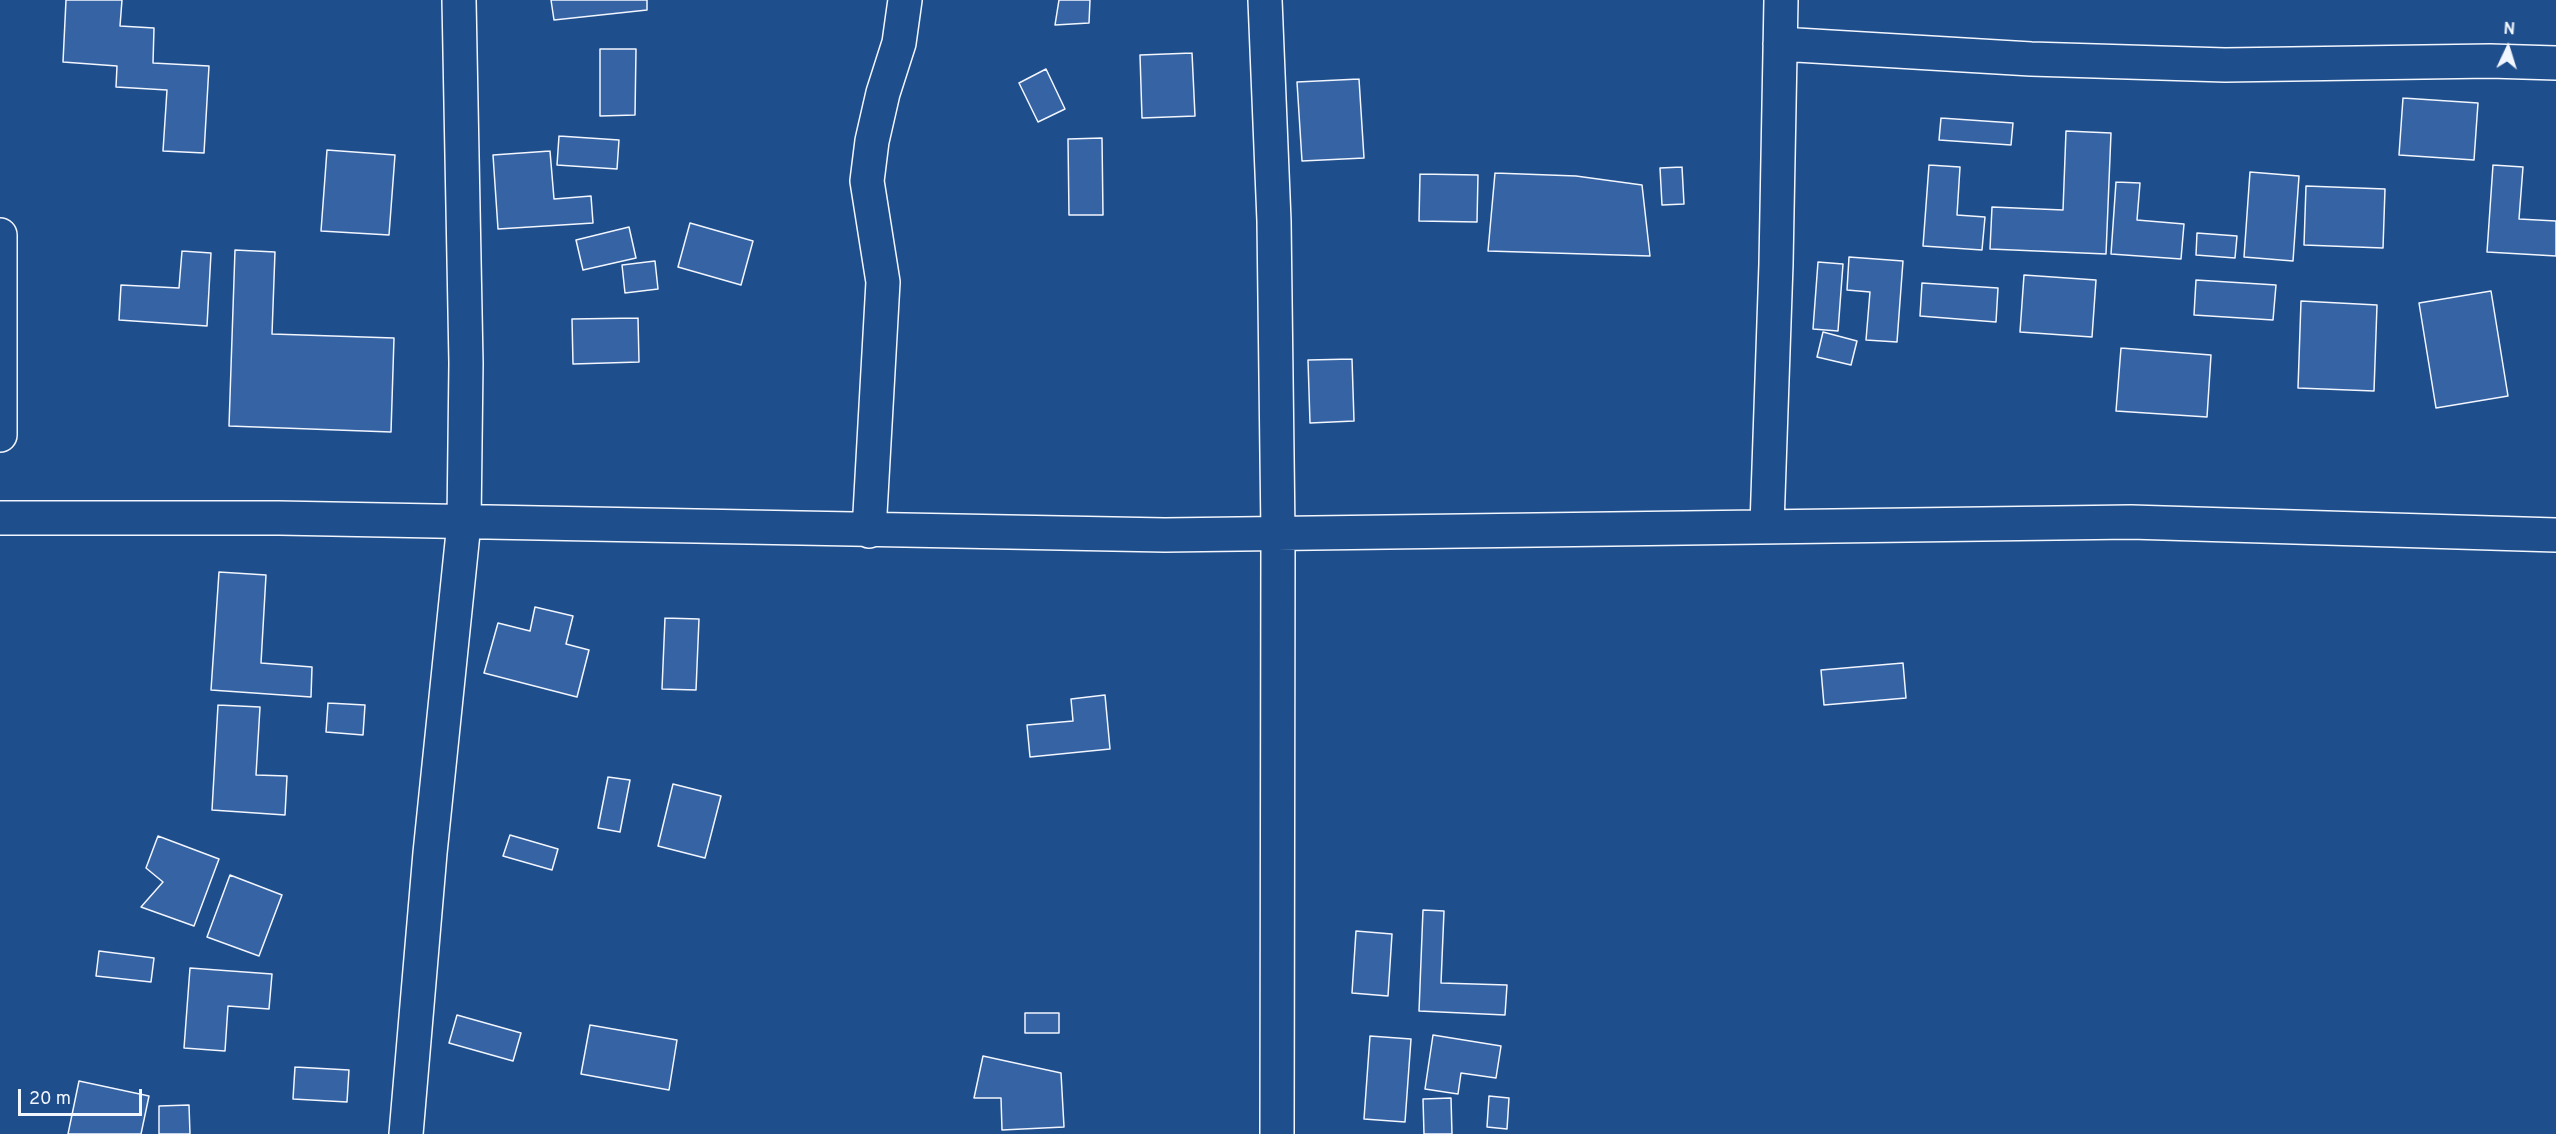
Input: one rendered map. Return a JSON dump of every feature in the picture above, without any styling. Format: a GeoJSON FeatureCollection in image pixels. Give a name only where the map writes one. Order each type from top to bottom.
{"type":"FeatureCollection","features":[{"type":"Feature","properties":{"kind":"street"},"geometry":{"type":"LineString","coordinates":[[406,1134],[431,841],[464,523],[466,363],[459,0]]}},
{"type":"Feature","properties":{"kind":"street"},"geometry":{"type":"LineString","coordinates":[[869,531],[883,282],[867,181],[872,141],[898,43],[905,0]]}},
{"type":"Feature","properties":{"kind":"street"},"geometry":{"type":"LineString","coordinates":[[1265,0],[1274,221],[1278,534],[1277,1134]]}},
{"type":"Feature","properties":{"kind":"street"},"geometry":{"type":"LineString","coordinates":[[1767,525],[1776,264],[1780,0]]}},
{"type":"Feature","properties":{"kind":"street"},"geometry":{"type":"LineString","coordinates":[[1780,44],[2031,59],[2224,65],[2490,61],[2556,63]]}},
{"type":"Feature","properties":{"kind":"street"},"geometry":{"type":"LineString","coordinates":[[0,236],[0,435]]}},
{"type":"Feature","properties":{"kind":"street"},"geometry":{"type":"LineString","coordinates":[[0,518],[279,518],[1165,535],[1767,525],[2131,522],[2556,535]]}},
{"type":"Feature","properties":{"kind":"building"},"geometry":{"type":"Polygon","coordinates":[[[66,0],[122,0],[120,26],[154,28],[153,63],[209,66],[204,153],[163,151],[167,90],[116,87],[117,66],[63,62],[66,0]]]}},
{"type":"Feature","properties":{"kind":"building"},"geometry":{"type":"Polygon","coordinates":[[[551,0],[647,0],[647,10],[554,20],[551,0]]]}},
{"type":"Feature","properties":{"kind":"building"},"geometry":{"type":"Polygon","coordinates":[[[1059,0],[1090,0],[1089,23],[1055,25],[1059,0]]]}},
{"type":"Feature","properties":{"kind":"building"},"geometry":{"type":"Polygon","coordinates":[[[600,49],[636,49],[635,115],[600,116],[600,49]]]}},
{"type":"Feature","properties":{"kind":"building"},"geometry":{"type":"Polygon","coordinates":[[[1192,53],[1195,116],[1142,118],[1140,55],[1192,53]]]}},
{"type":"Feature","properties":{"kind":"building"},"geometry":{"type":"Polygon","coordinates":[[[1046,69],[1065,109],[1038,122],[1019,83],[1046,69]]]}},
{"type":"Feature","properties":{"kind":"building"},"geometry":{"type":"Polygon","coordinates":[[[1359,79],[1364,158],[1302,161],[1297,82],[1359,79]]]}},
{"type":"Feature","properties":{"kind":"building"},"geometry":{"type":"Polygon","coordinates":[[[2403,98],[2478,103],[2474,160],[2399,155],[2403,98]]]}},
{"type":"Feature","properties":{"kind":"building"},"geometry":{"type":"Polygon","coordinates":[[[1941,118],[2013,123],[2011,145],[1939,140],[1941,118]]]}},
{"type":"Feature","properties":{"kind":"building"},"geometry":{"type":"Polygon","coordinates":[[[2066,131],[2111,133],[2106,254],[1990,249],[1992,207],[2063,210],[2066,131]]]}},
{"type":"Feature","properties":{"kind":"building"},"geometry":{"type":"Polygon","coordinates":[[[559,136],[619,140],[617,169],[557,165],[559,136]]]}},
{"type":"Feature","properties":{"kind":"building"},"geometry":{"type":"Polygon","coordinates":[[[1102,138],[1103,215],[1069,215],[1068,139],[1102,138]]]}},
{"type":"Feature","properties":{"kind":"building"},"geometry":{"type":"Polygon","coordinates":[[[327,150],[395,155],[389,235],[321,231],[327,150]]]}},
{"type":"Feature","properties":{"kind":"building"},"geometry":{"type":"Polygon","coordinates":[[[550,151],[554,199],[591,196],[593,223],[498,229],[493,155],[550,151]]]}},
{"type":"Feature","properties":{"kind":"building"},"geometry":{"type":"Polygon","coordinates":[[[1929,165],[1960,167],[1957,215],[1985,217],[1982,250],[1923,246],[1929,165]]]}},
{"type":"Feature","properties":{"kind":"building"},"geometry":{"type":"Polygon","coordinates":[[[2493,165],[2523,167],[2519,219],[2556,221],[2556,256],[2487,252],[2493,165]]]}},
{"type":"Feature","properties":{"kind":"building"},"geometry":{"type":"Polygon","coordinates":[[[1682,167],[1684,204],[1662,205],[1660,168],[1682,167]]]}},
{"type":"Feature","properties":{"kind":"building"},"geometry":{"type":"Polygon","coordinates":[[[2250,172],[2299,176],[2293,261],[2244,257],[2250,172]]]}},
{"type":"Feature","properties":{"kind":"building"},"geometry":{"type":"Polygon","coordinates":[[[1495,173],[1576,176],[1642,185],[1650,256],[1488,251],[1495,173]]]}},
{"type":"Feature","properties":{"kind":"building"},"geometry":{"type":"Polygon","coordinates":[[[1420,174],[1478,175],[1477,222],[1419,221],[1420,174]]]}},
{"type":"Feature","properties":{"kind":"building"},"geometry":{"type":"Polygon","coordinates":[[[2116,182],[2140,183],[2137,220],[2184,224],[2181,259],[2111,254],[2116,182]]]}},
{"type":"Feature","properties":{"kind":"building"},"geometry":{"type":"Polygon","coordinates":[[[2306,186],[2385,189],[2383,248],[2304,245],[2306,186]]]}},
{"type":"Feature","properties":{"kind":"building"},"geometry":{"type":"Polygon","coordinates":[[[690,223],[753,241],[741,285],[678,267],[690,223]]]}},
{"type":"Feature","properties":{"kind":"building"},"geometry":{"type":"Polygon","coordinates":[[[629,227],[636,258],[583,270],[576,240],[629,227]]]}},
{"type":"Feature","properties":{"kind":"building"},"geometry":{"type":"Polygon","coordinates":[[[2197,233],[2237,236],[2235,258],[2196,255],[2197,233]]]}},
{"type":"Feature","properties":{"kind":"building"},"geometry":{"type":"Polygon","coordinates":[[[235,250],[275,252],[272,334],[394,338],[391,432],[229,426],[235,250]]]}},
{"type":"Feature","properties":{"kind":"building"},"geometry":{"type":"Polygon","coordinates":[[[182,251],[211,253],[207,326],[119,320],[121,285],[179,288],[182,251]]]}},
{"type":"Feature","properties":{"kind":"building"},"geometry":{"type":"Polygon","coordinates":[[[1849,257],[1903,261],[1897,342],[1866,340],[1870,292],[1847,290],[1849,257]]]}},
{"type":"Feature","properties":{"kind":"building"},"geometry":{"type":"Polygon","coordinates":[[[655,261],[658,289],[625,293],[622,265],[655,261]]]}},
{"type":"Feature","properties":{"kind":"building"},"geometry":{"type":"Polygon","coordinates":[[[1818,262],[1843,264],[1838,331],[1813,329],[1818,262]]]}},
{"type":"Feature","properties":{"kind":"building"},"geometry":{"type":"Polygon","coordinates":[[[2024,275],[2096,280],[2092,337],[2020,332],[2024,275]]]}},
{"type":"Feature","properties":{"kind":"building"},"geometry":{"type":"Polygon","coordinates":[[[2196,280],[2276,285],[2273,320],[2194,315],[2196,280]]]}},
{"type":"Feature","properties":{"kind":"building"},"geometry":{"type":"Polygon","coordinates":[[[1922,283],[1998,288],[1996,322],[1920,316],[1922,283]]]}},
{"type":"Feature","properties":{"kind":"building"},"geometry":{"type":"Polygon","coordinates":[[[2491,291],[2508,396],[2436,408],[2419,303],[2491,291]]]}},
{"type":"Feature","properties":{"kind":"building"},"geometry":{"type":"Polygon","coordinates":[[[2301,301],[2377,305],[2374,391],[2298,388],[2301,301]]]}},
{"type":"Feature","properties":{"kind":"building"},"geometry":{"type":"Polygon","coordinates":[[[638,318],[639,362],[573,364],[572,319],[638,318]]]}},
{"type":"Feature","properties":{"kind":"building"},"geometry":{"type":"Polygon","coordinates":[[[1823,332],[1857,341],[1851,365],[1817,357],[1823,332]]]}},
{"type":"Feature","properties":{"kind":"building"},"geometry":{"type":"Polygon","coordinates":[[[2121,348],[2211,355],[2207,417],[2116,411],[2121,348]]]}},
{"type":"Feature","properties":{"kind":"building"},"geometry":{"type":"Polygon","coordinates":[[[1352,359],[1354,421],[1310,423],[1308,360],[1352,359]]]}},
{"type":"Feature","properties":{"kind":"building"},"geometry":{"type":"Polygon","coordinates":[[[219,572],[266,575],[261,663],[312,667],[311,697],[211,690],[219,572]]]}},
{"type":"Feature","properties":{"kind":"building"},"geometry":{"type":"Polygon","coordinates":[[[535,607],[573,616],[566,644],[589,650],[577,697],[484,673],[498,623],[530,631],[535,607]]]}},
{"type":"Feature","properties":{"kind":"building"},"geometry":{"type":"Polygon","coordinates":[[[665,618],[699,619],[696,690],[662,689],[665,618]]]}},
{"type":"Feature","properties":{"kind":"building"},"geometry":{"type":"Polygon","coordinates":[[[1903,663],[1906,698],[1824,705],[1821,670],[1903,663]]]}},
{"type":"Feature","properties":{"kind":"building"},"geometry":{"type":"Polygon","coordinates":[[[1105,695],[1110,749],[1030,757],[1027,725],[1073,721],[1071,699],[1105,695]]]}},
{"type":"Feature","properties":{"kind":"building"},"geometry":{"type":"Polygon","coordinates":[[[328,703],[365,705],[363,735],[326,732],[328,703]]]}},
{"type":"Feature","properties":{"kind":"building"},"geometry":{"type":"Polygon","coordinates":[[[218,705],[260,707],[256,775],[287,776],[285,815],[212,810],[218,705]]]}},
{"type":"Feature","properties":{"kind":"building"},"geometry":{"type":"Polygon","coordinates":[[[608,777],[630,780],[620,832],[598,828],[608,777]]]}},
{"type":"Feature","properties":{"kind":"building"},"geometry":{"type":"Polygon","coordinates":[[[673,784],[721,796],[705,858],[658,846],[673,784]]]}},
{"type":"Feature","properties":{"kind":"building"},"geometry":{"type":"Polygon","coordinates":[[[510,835],[558,849],[552,870],[503,856],[510,835]]]}},
{"type":"Feature","properties":{"kind":"building"},"geometry":{"type":"Polygon","coordinates":[[[158,836],[219,859],[194,926],[141,907],[163,882],[146,868],[158,836]]]}},
{"type":"Feature","properties":{"kind":"building"},"geometry":{"type":"Polygon","coordinates":[[[230,875],[282,895],[259,956],[207,937],[230,875]]]}},
{"type":"Feature","properties":{"kind":"building"},"geometry":{"type":"Polygon","coordinates":[[[1423,910],[1444,911],[1441,983],[1507,985],[1505,1015],[1419,1011],[1423,910]]]}},
{"type":"Feature","properties":{"kind":"building"},"geometry":{"type":"Polygon","coordinates":[[[1356,931],[1392,934],[1388,996],[1352,993],[1356,931]]]}},
{"type":"Feature","properties":{"kind":"building"},"geometry":{"type":"Polygon","coordinates":[[[99,951],[154,958],[151,982],[96,976],[99,951]]]}},
{"type":"Feature","properties":{"kind":"building"},"geometry":{"type":"Polygon","coordinates":[[[190,968],[272,974],[269,1009],[228,1006],[225,1051],[184,1048],[190,968]]]}},
{"type":"Feature","properties":{"kind":"building"},"geometry":{"type":"Polygon","coordinates":[[[1025,1013],[1059,1013],[1059,1033],[1025,1033],[1025,1013]]]}},
{"type":"Feature","properties":{"kind":"building"},"geometry":{"type":"Polygon","coordinates":[[[457,1015],[521,1033],[513,1061],[449,1043],[457,1015]]]}},
{"type":"Feature","properties":{"kind":"building"},"geometry":{"type":"Polygon","coordinates":[[[590,1025],[677,1040],[669,1090],[581,1074],[590,1025]]]}},
{"type":"Feature","properties":{"kind":"building"},"geometry":{"type":"Polygon","coordinates":[[[1433,1035],[1501,1046],[1496,1078],[1461,1073],[1458,1094],[1425,1089],[1433,1035]]]}},
{"type":"Feature","properties":{"kind":"building"},"geometry":{"type":"Polygon","coordinates":[[[1370,1036],[1411,1039],[1405,1122],[1364,1119],[1370,1036]]]}},
{"type":"Feature","properties":{"kind":"building"},"geometry":{"type":"Polygon","coordinates":[[[983,1056],[1061,1073],[1064,1127],[1002,1130],[1001,1098],[974,1098],[983,1056]]]}},
{"type":"Feature","properties":{"kind":"building"},"geometry":{"type":"Polygon","coordinates":[[[295,1067],[349,1070],[347,1102],[293,1099],[295,1067]]]}},
{"type":"Feature","properties":{"kind":"building"},"geometry":{"type":"Polygon","coordinates":[[[79,1081],[149,1096],[141,1134],[68,1134],[79,1081]]]}},
{"type":"Feature","properties":{"kind":"building"},"geometry":{"type":"Polygon","coordinates":[[[1489,1096],[1509,1098],[1507,1129],[1487,1127],[1489,1096]]]}},
{"type":"Feature","properties":{"kind":"building"},"geometry":{"type":"Polygon","coordinates":[[[1451,1098],[1452,1134],[1424,1134],[1423,1099],[1451,1098]]]}},
{"type":"Feature","properties":{"kind":"building"},"geometry":{"type":"Polygon","coordinates":[[[189,1105],[190,1134],[159,1134],[159,1106],[189,1105]]]}}]}
